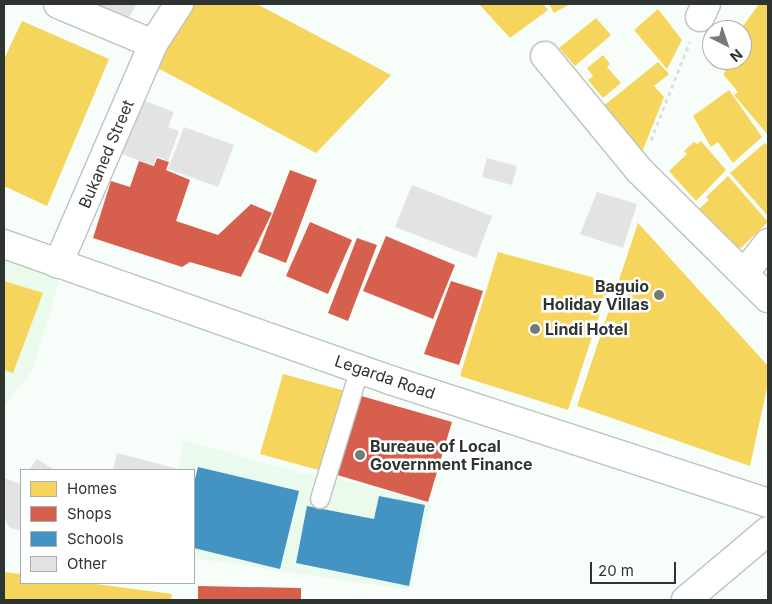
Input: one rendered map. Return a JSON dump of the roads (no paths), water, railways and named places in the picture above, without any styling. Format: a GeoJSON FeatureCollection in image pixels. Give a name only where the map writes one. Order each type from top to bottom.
{"type":"FeatureCollection","features":[{"type":"Feature","properties":{"kind":"street"},"geometry":{"type":"LineString","coordinates":[[58,4],[153,44]]}},
{"type":"Feature","properties":{"kind":"street","name":"Bukaned Street"},"geometry":{"type":"LineString","coordinates":[[58,264],[153,44],[179,4]]}},
{"type":"Feature","properties":{"kind":"street"},"geometry":{"type":"LineString","coordinates":[[545,56],[639,170],[768,298]]}},
{"type":"Feature","properties":{"kind":"street"},"geometry":{"type":"LineString","coordinates":[[744,274],[768,243]]}},
{"type":"Feature","properties":{"kind":"street","name":"Legarda Road"},"geometry":{"type":"LineString","coordinates":[[4,244],[360,368],[768,503]]}},
{"type":"Feature","properties":{"kind":"street"},"geometry":{"type":"LineString","coordinates":[[686,600],[768,530]]}},
{"type":"Feature","properties":{"kind":"lane"},"geometry":{"type":"LineString","coordinates":[[320,499],[360,368]]}},
{"type":"Feature","properties":{"kind":"place","name":"Baguio Holiday Villas"},"geometry":{"type":"Point","coordinates":[659,295]}},
{"type":"Feature","properties":{"kind":"place","name":"Lindi Hotel"},"geometry":{"type":"Point","coordinates":[535,329]}},
{"type":"Feature","properties":{"kind":"place","name":"Bureaue of Local Government Finance"},"geometry":{"type":"Point","coordinates":[360,455]}}]}
